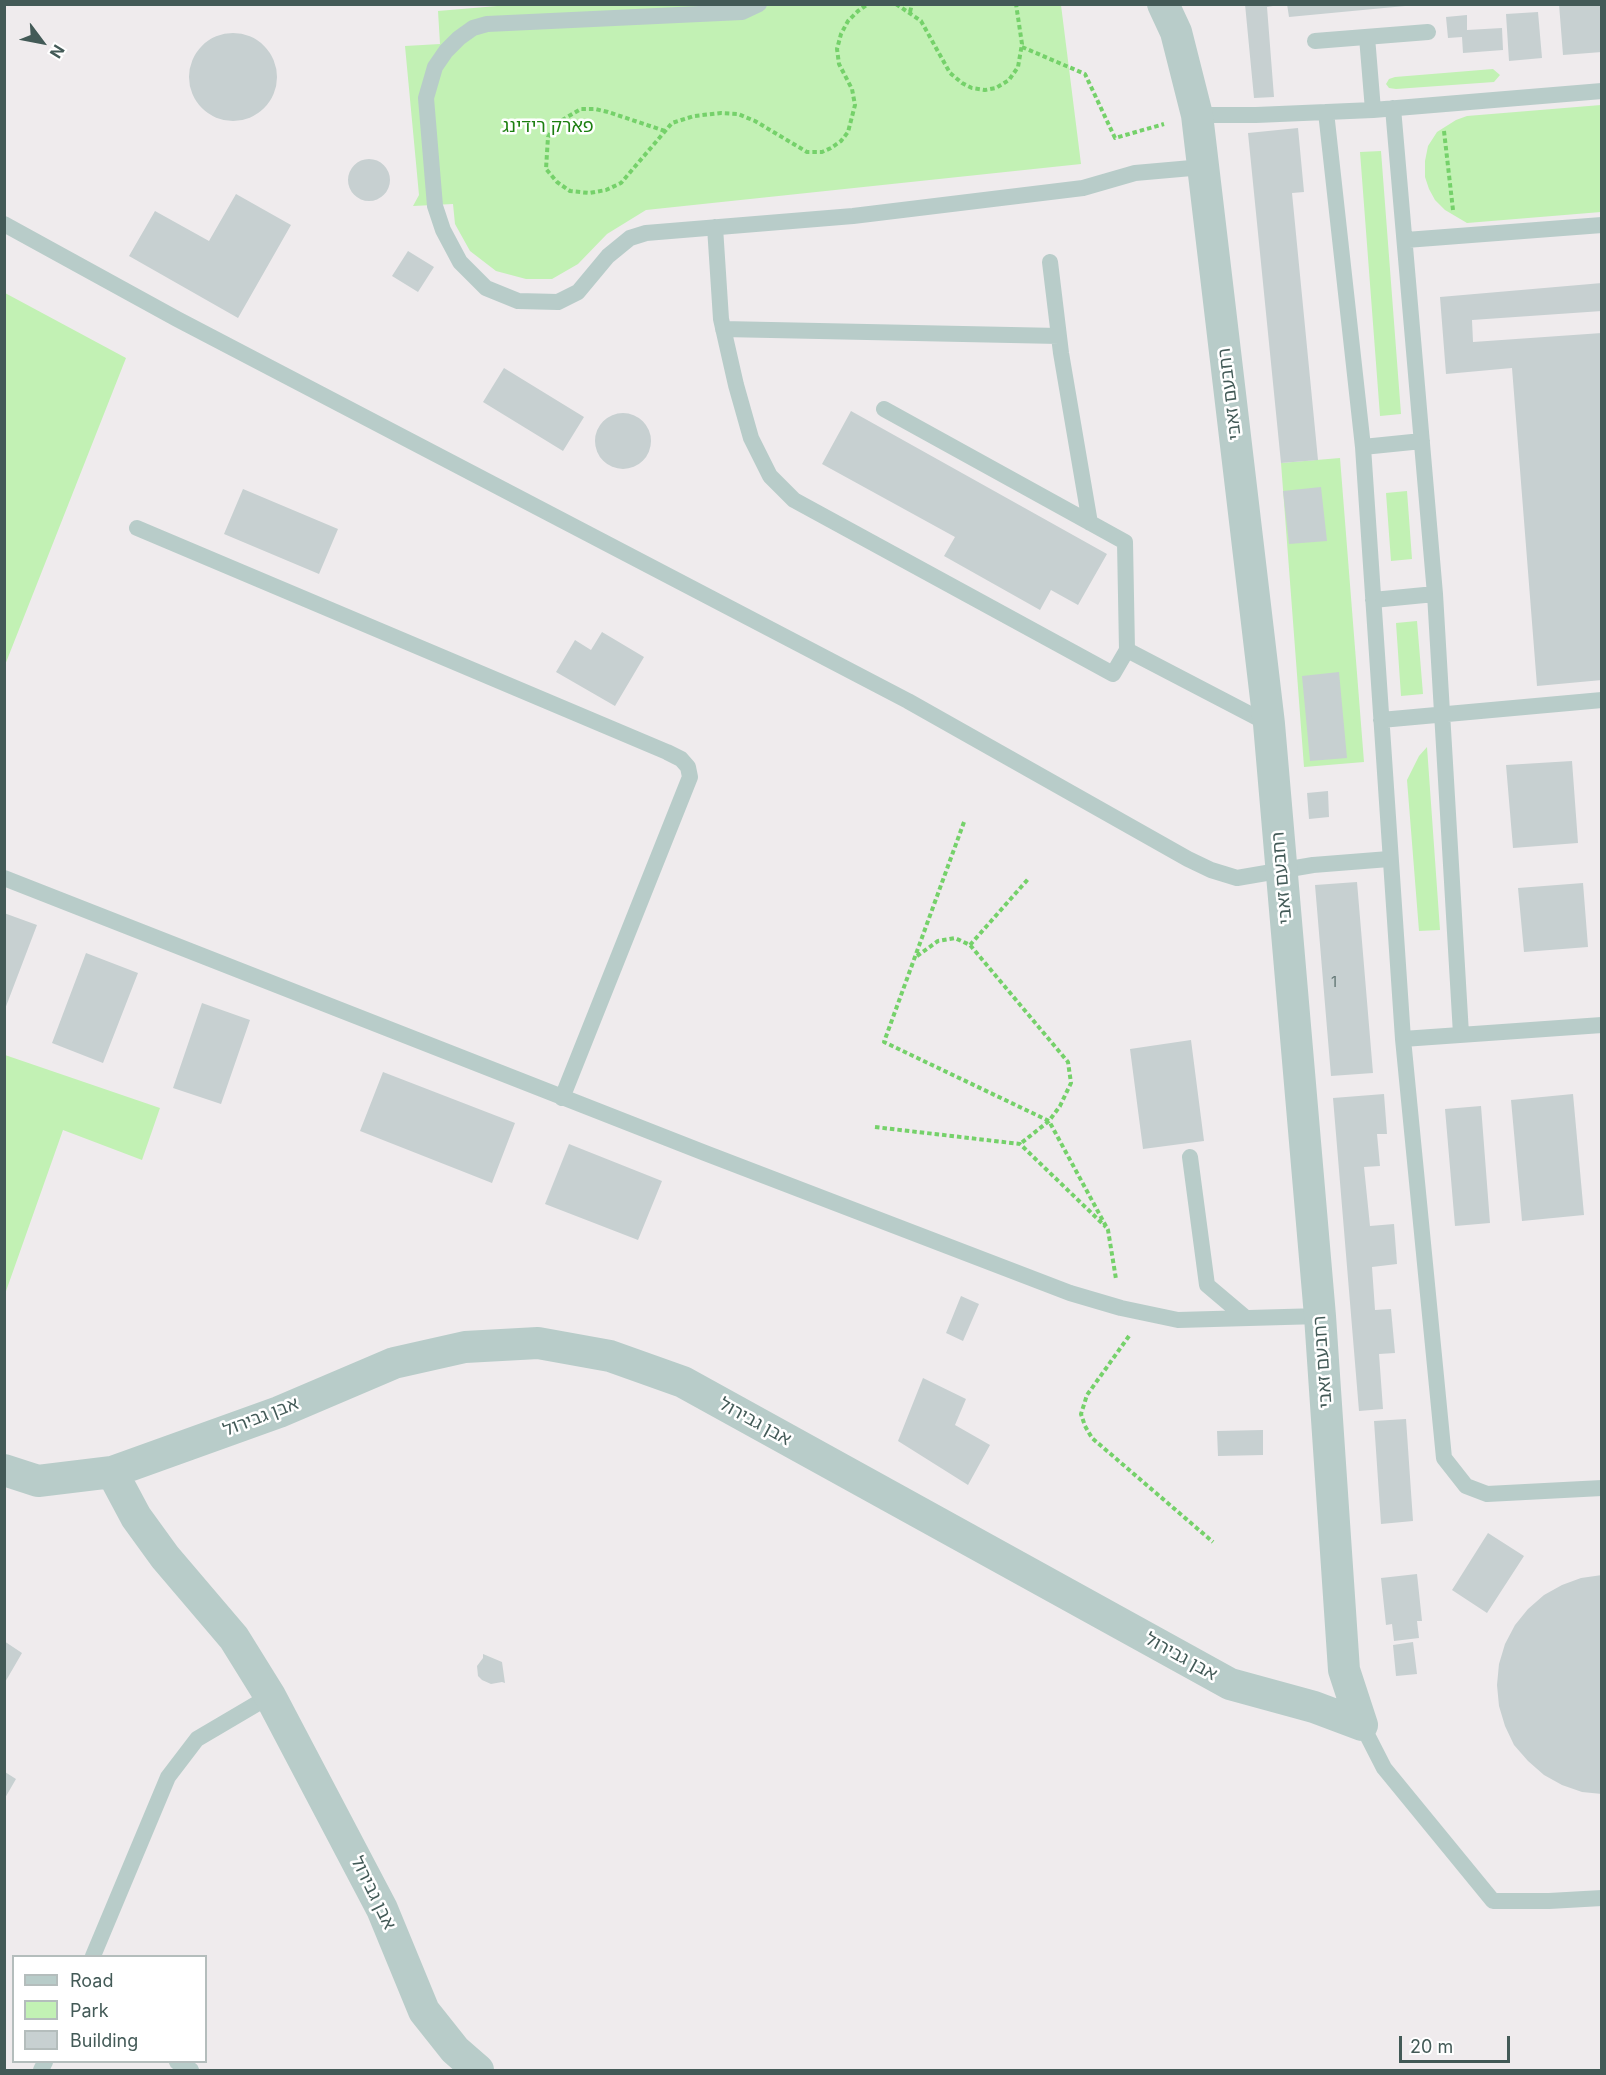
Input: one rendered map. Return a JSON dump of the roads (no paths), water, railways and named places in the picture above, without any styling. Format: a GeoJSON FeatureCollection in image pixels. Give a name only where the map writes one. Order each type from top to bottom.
{"type":"FeatureCollection","features":[{"type":"Feature","properties":{"kind":"street","name":"רחבעם זאבי"},"geometry":{"type":"LineString","coordinates":[[1172,14],[1197,115],[1269,724],[1320,1316],[1344,1670],[1362,1725]]}},
{"type":"Feature","properties":{"kind":"street","name":"אבן גבירול"},"geometry":{"type":"LineString","coordinates":[[4,1470],[38,1481],[112,1472],[279,1412],[339,1385],[404,1361],[465,1347],[538,1343],[610,1356],[683,1382],[1230,1684],[1314,1707],[1362,1725]]}},
{"type":"Feature","properties":{"kind":"street","name":"אבן גבירול"},"geometry":{"type":"LineString","coordinates":[[112,1472],[136,1516],[165,1557],[234,1638],[270,1695],[382,1909],[424,2011],[455,2050],[478,2070]]}},
{"type":"Feature","properties":{"kind":"lane"},"geometry":{"type":"LineString","coordinates":[[759,4],[742,12],[487,24],[472,28],[459,38],[435,67],[426,98],[435,206],[443,230],[460,262],[486,288],[518,301],[558,302],[578,292],[608,256],[630,238],[646,233],[853,216],[1072,190],[1135,173],[1203,167]]}},
{"type":"Feature","properties":{"kind":"lane"},"geometry":{"type":"LineString","coordinates":[[1315,40],[1428,32]]}},
{"type":"Feature","properties":{"kind":"lane"},"geometry":{"type":"LineString","coordinates":[[1367,37],[1373,110]]}},
{"type":"Feature","properties":{"kind":"lane"},"geometry":{"type":"LineString","coordinates":[[1197,115],[1373,110],[1602,91]]}},
{"type":"Feature","properties":{"kind":"lane"},"geometry":{"type":"LineString","coordinates":[[1394,108],[1435,594],[1461,1034]]}},
{"type":"Feature","properties":{"kind":"lane"},"geometry":{"type":"LineString","coordinates":[[1326,112],[1363,447],[1389,860],[1403,1039],[1444,1458],[1466,1486],[1487,1494],[1602,1488]]}},
{"type":"Feature","properties":{"kind":"lane"},"geometry":{"type":"LineString","coordinates":[[4,224],[188,325],[908,700],[1210,870],[1237,878],[1313,865],[1389,860]]}},
{"type":"Feature","properties":{"kind":"lane"},"geometry":{"type":"LineString","coordinates":[[1406,240],[1602,225]]}},
{"type":"Feature","properties":{"kind":"lane"},"geometry":{"type":"LineString","coordinates":[[715,227],[721,319],[735,385],[751,438],[770,476],[794,500],[1113,674],[1127,650],[1125,542],[884,409]]}},
{"type":"Feature","properties":{"kind":"lane"},"geometry":{"type":"LineString","coordinates":[[1050,262],[1059,336],[1090,523]]}},
{"type":"Feature","properties":{"kind":"lane"},"geometry":{"type":"LineString","coordinates":[[723,329],[1059,336]]}},
{"type":"Feature","properties":{"kind":"lane"},"geometry":{"type":"LineString","coordinates":[[1363,447],[1422,441]]}},
{"type":"Feature","properties":{"kind":"lane"},"geometry":{"type":"LineString","coordinates":[[137,528],[667,752],[681,759],[688,767],[690,777],[562,1098]]}},
{"type":"Feature","properties":{"kind":"lane"},"geometry":{"type":"LineString","coordinates":[[1373,600],[1435,594]]}},
{"type":"Feature","properties":{"kind":"lane"},"geometry":{"type":"LineString","coordinates":[[1127,650],[1269,724]]}},
{"type":"Feature","properties":{"kind":"lane"},"geometry":{"type":"LineString","coordinates":[[1381,720],[1602,700]]}},
{"type":"Feature","properties":{"kind":"lane"},"geometry":{"type":"LineString","coordinates":[[4,878],[562,1098],[1070,1293],[1121,1308],[1178,1320],[1320,1316]]}},
{"type":"Feature","properties":{"kind":"lane"},"geometry":{"type":"LineString","coordinates":[[1403,1039],[1602,1025]]}},
{"type":"Feature","properties":{"kind":"lane"},"geometry":{"type":"LineString","coordinates":[[1190,1157],[1207,1286],[1246,1318]]}},
{"type":"Feature","properties":{"kind":"lane"},"geometry":{"type":"LineString","coordinates":[[93,1955],[168,1777],[197,1739],[270,1695]]}},
{"type":"Feature","properties":{"kind":"lane"},"geometry":{"type":"LineString","coordinates":[[1362,1725],[1384,1768],[1493,1901],[1602,1898]]}},
{"type":"Feature","properties":{"kind":"park label","name":"פארק רידינג"},"geometry":{"type":"Point","coordinates":[548,127]}}]}
